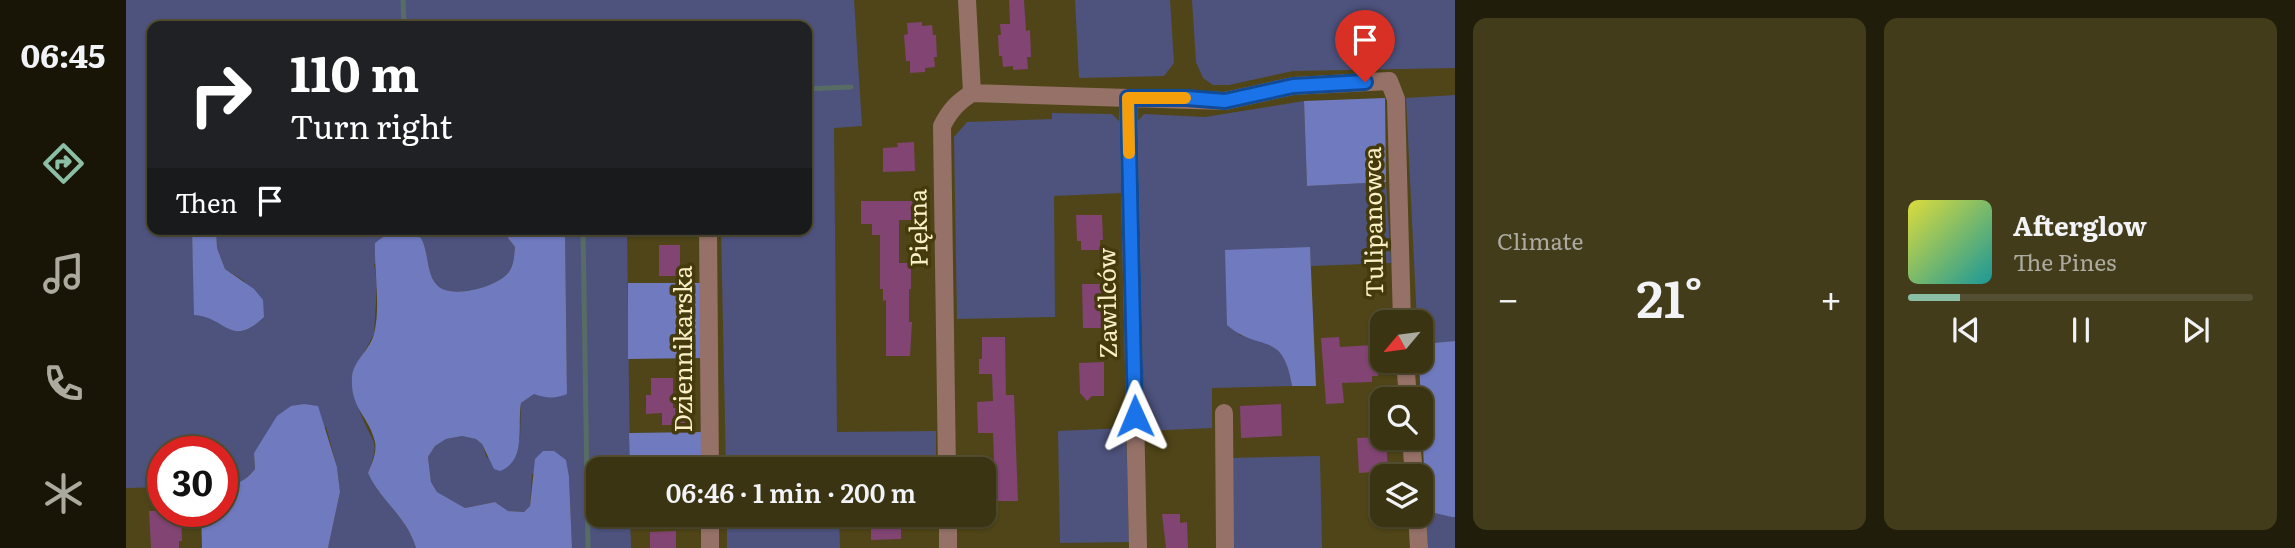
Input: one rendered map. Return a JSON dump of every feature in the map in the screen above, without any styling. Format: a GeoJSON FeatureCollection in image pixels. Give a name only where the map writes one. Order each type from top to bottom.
{"type":"FeatureCollection","features":[{"type":"Feature","properties":{"kind":"street"},"geometry":{"type":"LineString","coordinates":[[967,0],[972,93],[1128,98]]}},
{"type":"Feature","properties":{"kind":"street","name":"Tulipanowca"},"geometry":{"type":"LineString","coordinates":[[1128,98],[1225,101],[1293,86],[1389,80],[1396,99],[1402,310]]}},
{"type":"Feature","properties":{"kind":"street","name":"Piękna"},"geometry":{"type":"LineString","coordinates":[[947,457],[942,125],[955,106],[972,93]]}},
{"type":"Feature","properties":{"kind":"street","name":"Zawilców"},"geometry":{"type":"LineString","coordinates":[[1128,98],[1138,548]]}},
{"type":"Feature","properties":{"kind":"street","name":"Dziennikarska"},"geometry":{"type":"LineString","coordinates":[[708,235],[710,457]]}},
{"type":"Feature","properties":{"kind":"street"},"geometry":{"type":"LineString","coordinates":[[1224,413],[1225,548]]}},
{"type":"Feature","properties":{"kind":"street"},"geometry":{"type":"LineString","coordinates":[[710,527],[710,548]]}},
{"type":"Feature","properties":{"kind":"street"},"geometry":{"type":"LineString","coordinates":[[947,527],[948,548]]}},
{"type":"Feature","properties":{"kind":"street"},"geometry":{"type":"LineString","coordinates":[[1418,527],[1419,548]]}},
{"type":"Feature","properties":{"kind":"shaded area"},"geometry":{"type":"Polygon","coordinates":[[[126,0],[854,0],[862,126],[834,128],[837,432],[936,431],[936,457],[726,457],[721,235],[812,235],[812,21],[147,21],[147,235],[192,235],[195,315],[206,317],[236,331],[253,326],[264,317],[244,281],[225,269],[217,248],[216,235],[506,235],[515,247],[508,273],[494,283],[473,290],[452,291],[437,285],[431,275],[421,238],[374,264],[377,283],[374,334],[352,374],[360,412],[375,448],[368,473],[406,526],[416,548],[328,548],[340,492],[337,467],[326,427],[263,440],[254,453],[255,469],[238,484],[238,436],[147,436],[147,487],[126,488],[126,0]]]}},
{"type":"Feature","properties":{"kind":"shaded area"},"geometry":{"type":"Polygon","coordinates":[[[1075,0],[1170,0],[1174,63],[1164,76],[1079,78],[1075,0]]]}},
{"type":"Feature","properties":{"kind":"shaded area"},"geometry":{"type":"Polygon","coordinates":[[[1192,0],[1455,0],[1455,68],[1293,71],[1229,85],[1213,85],[1203,78],[1196,62],[1192,0]]]}},
{"type":"Feature","properties":{"kind":"shaded area"},"geometry":{"type":"Polygon","coordinates":[[[1455,95],[1455,341],[1433,343],[1433,310],[1416,310],[1406,98],[1455,95]]]}},
{"type":"Feature","properties":{"kind":"shaded area"},"geometry":{"type":"Polygon","coordinates":[[[1385,98],[1386,182],[1307,186],[1304,101],[1385,98]]]}},
{"type":"Feature","properties":{"kind":"shaded area"},"geometry":{"type":"Polygon","coordinates":[[[1304,101],[1307,186],[1386,182],[1391,263],[1311,266],[1309,247],[1239,335],[1262,341],[1277,350],[1286,363],[1292,386],[1212,388],[1212,428],[1145,431],[1136,123],[1144,114],[1205,117],[1304,101]]]}},
{"type":"Feature","properties":{"kind":"shaded area"},"geometry":{"type":"Polygon","coordinates":[[[1052,113],[1112,114],[1121,123],[1122,193],[1054,196],[1055,317],[957,319],[954,137],[967,122],[1052,119],[1052,113]]]}},
{"type":"Feature","properties":{"kind":"shaded area"},"geometry":{"type":"Polygon","coordinates":[[[192,235],[216,235],[217,248],[225,269],[254,289],[263,300],[264,317],[253,326],[236,331],[194,315],[192,235]]]}},
{"type":"Feature","properties":{"kind":"shaded area"},"geometry":{"type":"Polygon","coordinates":[[[387,235],[411,235],[421,238],[433,280],[443,289],[452,291],[473,290],[502,278],[510,270],[515,247],[506,235],[565,235],[567,394],[550,397],[534,394],[521,403],[519,442],[514,459],[508,466],[500,471],[494,469],[482,444],[476,439],[462,436],[446,439],[435,446],[428,457],[431,482],[437,492],[465,508],[495,502],[508,511],[524,512],[530,506],[535,459],[543,451],[554,451],[566,460],[572,548],[416,548],[406,526],[368,473],[375,454],[375,442],[352,388],[353,371],[372,340],[376,323],[375,243],[387,235]]]}},
{"type":"Feature","properties":{"kind":"shaded area"},"geometry":{"type":"Polygon","coordinates":[[[565,235],[627,235],[630,457],[586,457],[586,527],[630,527],[631,548],[572,548],[569,477],[532,474],[530,506],[524,512],[508,511],[495,502],[465,508],[437,492],[431,482],[428,457],[435,446],[446,439],[462,436],[477,439],[487,458],[520,439],[521,403],[534,394],[567,394],[565,235]]]}},
{"type":"Feature","properties":{"kind":"shaded area"},"geometry":{"type":"Polygon","coordinates":[[[1310,247],[1316,386],[1292,386],[1283,356],[1276,349],[1227,325],[1225,250],[1310,247]]]}},
{"type":"Feature","properties":{"kind":"shaded area"},"geometry":{"type":"Polygon","coordinates":[[[628,283],[700,283],[701,358],[628,359],[628,283]]]}},
{"type":"Feature","properties":{"kind":"shaded area"},"geometry":{"type":"Polygon","coordinates":[[[1455,341],[1455,517],[1433,513],[1433,464],[1424,464],[1423,450],[1433,450],[1433,387],[1420,387],[1420,373],[1433,373],[1433,343],[1455,341]]]}},
{"type":"Feature","properties":{"kind":"shaded area"},"geometry":{"type":"Polygon","coordinates":[[[291,406],[318,406],[337,467],[340,492],[328,548],[202,548],[201,527],[238,527],[238,483],[255,469],[254,453],[277,416],[291,406]]]}},
{"type":"Feature","properties":{"kind":"shaded area"},"geometry":{"type":"Polygon","coordinates":[[[1126,428],[1129,542],[1060,543],[1058,431],[1126,428]]]}},
{"type":"Feature","properties":{"kind":"shaded area"},"geometry":{"type":"Polygon","coordinates":[[[702,432],[703,457],[630,457],[629,433],[702,432]]]}},
{"type":"Feature","properties":{"kind":"shaded area"},"geometry":{"type":"Polygon","coordinates":[[[1320,456],[1322,548],[1231,548],[1228,458],[1320,456]]]}},
{"type":"Feature","properties":{"kind":"shaded area"},"geometry":{"type":"Polygon","coordinates":[[[1433,512],[1455,517],[1455,548],[1428,548],[1427,527],[1433,527],[1433,512]]]}},
{"type":"Feature","properties":{"kind":"shaded area"},"geometry":{"type":"Polygon","coordinates":[[[727,527],[839,527],[840,548],[727,548],[727,527]]]}},
{"type":"Feature","properties":{"kind":"building"},"geometry":{"type":"Polygon","coordinates":[[[1009,0],[1024,0],[1026,31],[1030,30],[1031,57],[1027,57],[1028,69],[1013,70],[1013,66],[1003,67],[1002,56],[999,56],[1000,24],[1010,24],[1009,0]]]}},
{"type":"Feature","properties":{"kind":"building"},"geometry":{"type":"Polygon","coordinates":[[[922,22],[922,26],[932,25],[933,35],[936,35],[935,67],[925,68],[925,72],[910,73],[904,35],[908,34],[907,23],[922,22]]]}},
{"type":"Feature","properties":{"kind":"building"},"geometry":{"type":"Polygon","coordinates":[[[914,142],[915,171],[883,172],[883,148],[898,147],[897,143],[914,142]]]}},
{"type":"Feature","properties":{"kind":"building"},"geometry":{"type":"Polygon","coordinates":[[[861,201],[913,201],[914,220],[899,220],[899,263],[911,263],[910,356],[886,356],[886,300],[883,301],[883,289],[880,289],[880,235],[872,235],[872,224],[861,224],[861,201]]]}},
{"type":"Feature","properties":{"kind":"building"},"geometry":{"type":"Polygon","coordinates":[[[1076,215],[1102,215],[1103,240],[1100,240],[1100,250],[1081,250],[1081,241],[1077,241],[1076,215]]]}},
{"type":"Feature","properties":{"kind":"building"},"geometry":{"type":"Polygon","coordinates":[[[659,245],[680,245],[680,276],[659,276],[659,245]]]}},
{"type":"Feature","properties":{"kind":"building"},"geometry":{"type":"Polygon","coordinates":[[[1082,284],[1108,284],[1109,328],[1083,328],[1082,284]]]}},
{"type":"Feature","properties":{"kind":"building"},"geometry":{"type":"Polygon","coordinates":[[[982,337],[1005,337],[1006,395],[1014,395],[1018,501],[996,501],[993,433],[978,433],[977,402],[993,401],[992,374],[979,374],[979,359],[982,359],[982,337]]]}},
{"type":"Feature","properties":{"kind":"building"},"geometry":{"type":"Polygon","coordinates":[[[1339,337],[1340,347],[1370,345],[1370,373],[1378,373],[1378,376],[1372,376],[1372,382],[1342,383],[1344,403],[1326,404],[1321,338],[1339,337]]]}},
{"type":"Feature","properties":{"kind":"building"},"geometry":{"type":"Polygon","coordinates":[[[1104,362],[1104,396],[1092,396],[1087,401],[1080,393],[1079,363],[1104,362]]]}},
{"type":"Feature","properties":{"kind":"building"},"geometry":{"type":"Polygon","coordinates":[[[651,378],[673,378],[673,408],[685,408],[685,425],[662,425],[662,413],[646,414],[646,395],[651,395],[651,378]]]}},
{"type":"Feature","properties":{"kind":"building"},"geometry":{"type":"Polygon","coordinates":[[[1281,404],[1282,436],[1241,438],[1240,406],[1281,404]]]}},
{"type":"Feature","properties":{"kind":"building"},"geometry":{"type":"Polygon","coordinates":[[[1370,437],[1370,450],[1387,450],[1388,464],[1370,464],[1370,472],[1359,473],[1357,438],[1370,437]]]}},
{"type":"Feature","properties":{"kind":"building"},"geometry":{"type":"Polygon","coordinates":[[[1162,514],[1180,514],[1180,523],[1187,522],[1188,548],[1166,548],[1162,514]]]}},
{"type":"Feature","properties":{"kind":"building"},"geometry":{"type":"Polygon","coordinates":[[[150,527],[182,527],[182,541],[179,541],[179,548],[151,548],[150,527]]]}},
{"type":"Feature","properties":{"kind":"building"},"geometry":{"type":"Polygon","coordinates":[[[871,527],[901,527],[901,539],[871,540],[871,527]]]}},
{"type":"Feature","properties":{"kind":"building"},"geometry":{"type":"Polygon","coordinates":[[[676,531],[676,548],[650,548],[650,532],[676,531]]]}},
{"type":"Feature","properties":{"kind":"waterway"},"geometry":{"type":"LineString","coordinates":[[403,0],[404,21]]}},
{"type":"Feature","properties":{"kind":"waterway"},"geometry":{"type":"LineString","coordinates":[[812,89],[851,87]]}},
{"type":"Feature","properties":{"kind":"waterway"},"geometry":{"type":"LineString","coordinates":[[583,235],[588,548]]}},
{"type":"Feature","properties":{"kind":"slow traffic"},"geometry":{"type":"LineString","coordinates":[[1129,153],[1128,98],[1185,98]]}},
{"type":"Feature","properties":{"kind":"route"},"geometry":{"type":"LineString","coordinates":[[1135,416],[1128,98],[1225,101],[1293,86],[1365,82]]}}]}
